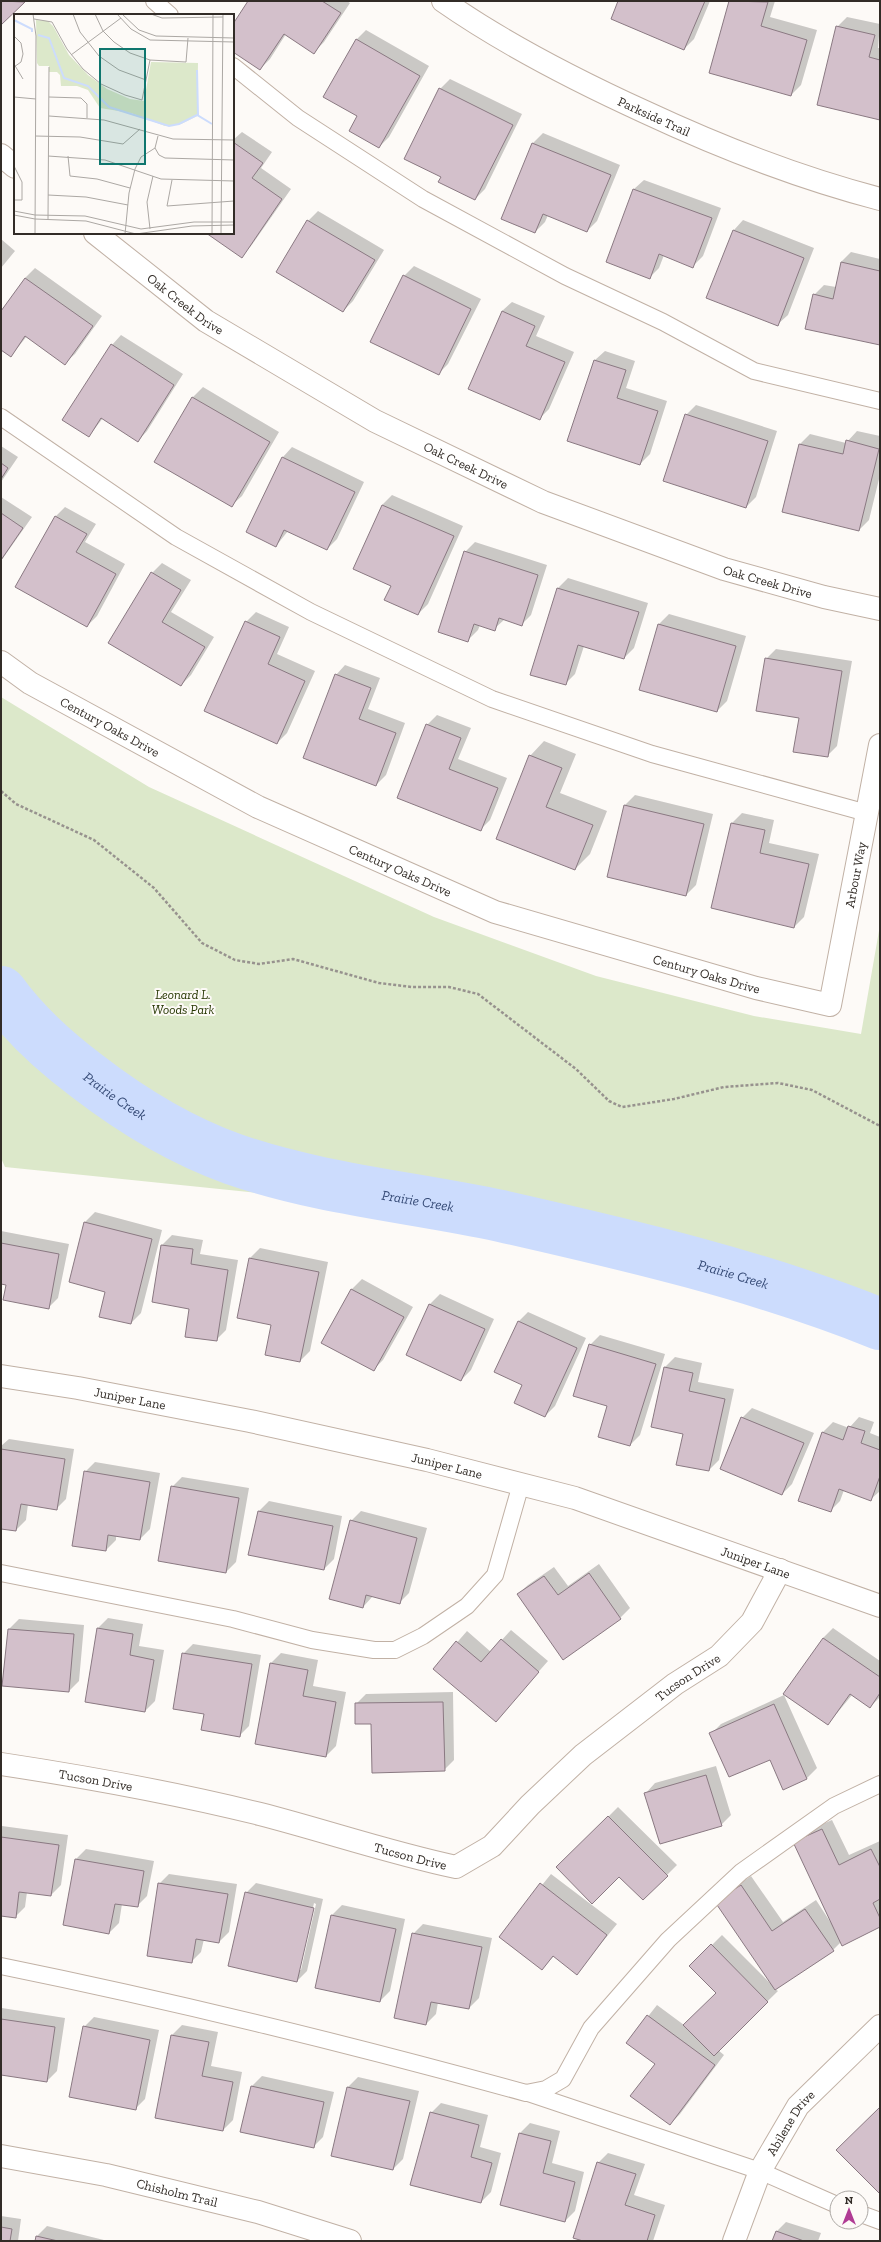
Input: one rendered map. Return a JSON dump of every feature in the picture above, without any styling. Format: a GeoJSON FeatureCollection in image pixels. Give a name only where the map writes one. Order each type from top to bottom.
{"type":"FeatureCollection","features":[{"type":"Feature","properties":{"kind":"street","name":"Parkside Trail"},"geometry":{"type":"LineString","coordinates":[[443,1],[519,49],[591,88],[716,145],[852,192],[880,200]]}},
{"type":"Feature","properties":{"kind":"street"},"geometry":{"type":"LineString","coordinates":[[1,154],[14,166]]}},
{"type":"Feature","properties":{"kind":"street","name":"Oak Creek Drive"},"geometry":{"type":"LineString","coordinates":[[96,234],[206,321],[375,421],[529,495],[724,569],[824,597],[880,609]]}},
{"type":"Feature","properties":{"kind":"street","name":"Century Oaks Drive"},"geometry":{"type":"LineString","coordinates":[[1,662],[30,683],[258,807],[495,912],[756,988],[830,1005]]}},
{"type":"Feature","properties":{"kind":"street","name":"Arbour Way"},"geometry":{"type":"LineString","coordinates":[[830,1005],[872,801],[880,745]]}},
{"type":"Feature","properties":{"kind":"street","name":"Juniper Lane"},"geometry":{"type":"LineString","coordinates":[[1,1376],[78,1388],[250,1421],[427,1460],[575,1498],[880,1606]]}},
{"type":"Feature","properties":{"kind":"street","name":"Tucson Drive"},"geometry":{"type":"LineString","coordinates":[[1,1764],[72,1775],[258,1814],[350,1838],[400,1855],[456,1867],[492,1846],[530,1805],[583,1755],[675,1684],[719,1656],[752,1622],[780,1570]]}},
{"type":"Feature","properties":{"kind":"street","name":"Abilene Drive"},"geometry":{"type":"LineString","coordinates":[[734,2241],[760,2171],[798,2106],[880,2026]]}},
{"type":"Feature","properties":{"kind":"street","name":"Chisholm Trail"},"geometry":{"type":"LineString","coordinates":[[1,2156],[114,2176],[258,2212],[350,2241]]}},
{"type":"Feature","properties":{"kind":"lane"},"geometry":{"type":"LineString","coordinates":[[154,1],[169,14]]}},
{"type":"Feature","properties":{"kind":"lane"},"geometry":{"type":"LineString","coordinates":[[234,67],[298,118],[423,199],[564,276],[663,322],[754,371],[880,401]]}},
{"type":"Feature","properties":{"kind":"lane"},"geometry":{"type":"LineString","coordinates":[[1,417],[176,537],[311,612],[492,699],[652,754],[872,801]]}},
{"type":"Feature","properties":{"kind":"lane"},"geometry":{"type":"LineString","coordinates":[[1,1573],[233,1619],[312,1640],[374,1650],[395,1650],[422,1636],[467,1606],[495,1575],[521,1484]]}},
{"type":"Feature","properties":{"kind":"lane"},"geometry":{"type":"LineString","coordinates":[[526,2093],[546,2089],[563,2079],[591,2028],[668,1940],[741,1872],[834,1806],[880,1784]]}},
{"type":"Feature","properties":{"kind":"lane"},"geometry":{"type":"LineString","coordinates":[[1,1966],[151,1997],[310,2035],[526,2093],[760,2171],[829,2201]]}},
{"type":"Feature","properties":{"kind":"lane"},"geometry":{"type":"LineString","coordinates":[[869,2217],[880,2221]]}},
{"type":"Feature","properties":{"kind":"path"},"geometry":{"type":"LineString","coordinates":[[1,791],[16,804],[94,840],[154,888],[202,943],[235,960],[259,964],[293,959],[379,983],[412,987],[449,987],[478,994],[576,1069],[610,1101],[622,1108],[674,1099],[724,1087],[778,1083],[812,1090],[880,1126]]}},
{"type":"Feature","properties":{"kind":"green space","name":"Leonard L. Woods Park"},"geometry":{"type":"Polygon","coordinates":[[[1,697],[149,787],[434,917],[596,976],[754,1016],[861,1034],[880,925],[880,1340],[603,1255],[289,1196],[5,1167],[1,1158],[1,697]]]}},
{"type":"Feature","properties":{"kind":"building"},"geometry":{"type":"Polygon","coordinates":[[[1,1],[25,2],[1,25],[1,1]]]}},
{"type":"Feature","properties":{"kind":"building"},"geometry":{"type":"Polygon","coordinates":[[[248,1],[322,1],[341,13],[314,54],[284,34],[260,70],[234,53],[234,22],[248,1]]]}},
{"type":"Feature","properties":{"kind":"building"},"geometry":{"type":"Polygon","coordinates":[[[618,1],[705,1],[684,50],[611,19],[618,1]]]}},
{"type":"Feature","properties":{"kind":"building"},"geometry":{"type":"Polygon","coordinates":[[[729,1],[768,2],[761,26],[807,40],[791,96],[709,73],[729,1]]]}},
{"type":"Feature","properties":{"kind":"building"},"geometry":{"type":"Polygon","coordinates":[[[836,26],[875,35],[869,57],[880,60],[880,120],[817,105],[836,26]]]}},
{"type":"Feature","properties":{"kind":"building"},"geometry":{"type":"Polygon","coordinates":[[[356,39],[420,76],[379,148],[349,131],[357,116],[323,97],[356,39]]]}},
{"type":"Feature","properties":{"kind":"building"},"geometry":{"type":"Polygon","coordinates":[[[439,88],[513,125],[475,200],[438,182],[441,177],[404,159],[439,88]]]}},
{"type":"Feature","properties":{"kind":"building"},"geometry":{"type":"Polygon","coordinates":[[[234,143],[263,163],[252,178],[282,199],[242,258],[207,234],[234,234],[234,143]]]}},
{"type":"Feature","properties":{"kind":"building"},"geometry":{"type":"Polygon","coordinates":[[[532,143],[611,175],[587,232],[543,214],[535,233],[501,219],[532,143]]]}},
{"type":"Feature","properties":{"kind":"building"},"geometry":{"type":"Polygon","coordinates":[[[633,189],[712,218],[693,268],[659,254],[650,279],[606,262],[633,189]]]}},
{"type":"Feature","properties":{"kind":"building"},"geometry":{"type":"Polygon","coordinates":[[[307,220],[375,260],[343,312],[276,272],[307,220]]]}},
{"type":"Feature","properties":{"kind":"building"},"geometry":{"type":"Polygon","coordinates":[[[733,230],[804,258],[778,326],[706,298],[733,230]]]}},
{"type":"Feature","properties":{"kind":"building"},"geometry":{"type":"Polygon","coordinates":[[[841,262],[880,271],[880,345],[805,329],[813,294],[833,299],[841,262]]]}},
{"type":"Feature","properties":{"kind":"building"},"geometry":{"type":"Polygon","coordinates":[[[403,275],[471,309],[439,375],[370,342],[403,275]]]}},
{"type":"Feature","properties":{"kind":"building"},"geometry":{"type":"Polygon","coordinates":[[[25,278],[93,326],[65,365],[25,336],[11,357],[1,350],[1,311],[25,278]]]}},
{"type":"Feature","properties":{"kind":"building"},"geometry":{"type":"Polygon","coordinates":[[[502,311],[535,326],[526,346],[565,362],[540,420],[468,389],[502,311]]]}},
{"type":"Feature","properties":{"kind":"building"},"geometry":{"type":"Polygon","coordinates":[[[111,344],[174,385],[138,442],[101,418],[89,437],[62,420],[111,344]]]}},
{"type":"Feature","properties":{"kind":"building"},"geometry":{"type":"Polygon","coordinates":[[[594,360],[626,370],[617,398],[658,411],[640,465],[567,441],[594,360]]]}},
{"type":"Feature","properties":{"kind":"building"},"geometry":{"type":"Polygon","coordinates":[[[192,397],[270,442],[232,507],[154,462],[192,397]]]}},
{"type":"Feature","properties":{"kind":"building"},"geometry":{"type":"Polygon","coordinates":[[[685,414],[768,441],[746,508],[663,481],[685,414]]]}},
{"type":"Feature","properties":{"kind":"building"},"geometry":{"type":"Polygon","coordinates":[[[846,440],[879,449],[859,531],[782,512],[799,444],[843,454],[846,440]]]}},
{"type":"Feature","properties":{"kind":"building"},"geometry":{"type":"Polygon","coordinates":[[[282,457],[355,492],[327,550],[284,530],[276,547],[246,532],[282,457]]]}},
{"type":"Feature","properties":{"kind":"building"},"geometry":{"type":"Polygon","coordinates":[[[1,463],[8,468],[1,479],[1,463]]]}},
{"type":"Feature","properties":{"kind":"building"},"geometry":{"type":"Polygon","coordinates":[[[382,505],[454,536],[418,615],[384,600],[391,586],[353,569],[382,505]]]}},
{"type":"Feature","properties":{"kind":"building"},"geometry":{"type":"Polygon","coordinates":[[[1,513],[23,528],[1,560],[1,513]]]}},
{"type":"Feature","properties":{"kind":"building"},"geometry":{"type":"Polygon","coordinates":[[[55,516],[87,534],[76,552],[116,574],[87,627],[15,587],[55,516]]]}},
{"type":"Feature","properties":{"kind":"building"},"geometry":{"type":"Polygon","coordinates":[[[464,551],[538,575],[522,626],[499,618],[495,631],[474,624],[468,642],[438,632],[464,551]]]}},
{"type":"Feature","properties":{"kind":"building"},"geometry":{"type":"Polygon","coordinates":[[[151,572],[181,590],[162,622],[205,647],[181,686],[108,643],[151,572]]]}},
{"type":"Feature","properties":{"kind":"building"},"geometry":{"type":"Polygon","coordinates":[[[557,588],[639,612],[624,659],[578,645],[566,685],[530,675],[557,588]]]}},
{"type":"Feature","properties":{"kind":"building"},"geometry":{"type":"Polygon","coordinates":[[[245,621],[280,637],[268,664],[305,681],[277,744],[204,711],[245,621]]]}},
{"type":"Feature","properties":{"kind":"building"},"geometry":{"type":"Polygon","coordinates":[[[658,624],[736,646],[717,712],[639,690],[658,624]]]}},
{"type":"Feature","properties":{"kind":"building"},"geometry":{"type":"Polygon","coordinates":[[[765,658],[842,671],[828,757],[793,752],[799,718],[756,711],[765,658]]]}},
{"type":"Feature","properties":{"kind":"building"},"geometry":{"type":"Polygon","coordinates":[[[335,674],[371,688],[359,719],[396,733],[376,786],[303,758],[335,674]]]}},
{"type":"Feature","properties":{"kind":"building"},"geometry":{"type":"Polygon","coordinates":[[[426,724],[461,738],[449,769],[498,788],[481,831],[397,798],[426,724]]]}},
{"type":"Feature","properties":{"kind":"building"},"geometry":{"type":"Polygon","coordinates":[[[529,755],[562,768],[546,807],[593,825],[575,870],[496,839],[529,755]]]}},
{"type":"Feature","properties":{"kind":"building"},"geometry":{"type":"Polygon","coordinates":[[[624,805],[704,824],[686,896],[607,877],[624,805]]]}},
{"type":"Feature","properties":{"kind":"building"},"geometry":{"type":"Polygon","coordinates":[[[731,823],[765,830],[760,853],[809,864],[794,928],[711,908],[731,823]]]}},
{"type":"Feature","properties":{"kind":"building"},"geometry":{"type":"Polygon","coordinates":[[[84,1222],[152,1239],[131,1324],[99,1317],[105,1292],[69,1282],[84,1222]]]}},
{"type":"Feature","properties":{"kind":"building"},"geometry":{"type":"Polygon","coordinates":[[[1,1243],[59,1254],[49,1309],[3,1300],[6,1285],[1,1284],[1,1243]]]}},
{"type":"Feature","properties":{"kind":"building"},"geometry":{"type":"Polygon","coordinates":[[[161,1245],[193,1249],[191,1264],[228,1270],[217,1341],[185,1337],[189,1309],[152,1302],[161,1245]]]}},
{"type":"Feature","properties":{"kind":"building"},"geometry":{"type":"Polygon","coordinates":[[[249,1258],[319,1272],[300,1362],[265,1355],[271,1325],[237,1318],[249,1258]]]}},
{"type":"Feature","properties":{"kind":"building"},"geometry":{"type":"Polygon","coordinates":[[[351,1289],[404,1317],[374,1371],[321,1343],[351,1289]]]}},
{"type":"Feature","properties":{"kind":"building"},"geometry":{"type":"Polygon","coordinates":[[[429,1304],[485,1329],[461,1381],[406,1355],[429,1304]]]}},
{"type":"Feature","properties":{"kind":"building"},"geometry":{"type":"Polygon","coordinates":[[[518,1321],[577,1348],[545,1417],[514,1403],[522,1385],[494,1372],[518,1321]]]}},
{"type":"Feature","properties":{"kind":"building"},"geometry":{"type":"Polygon","coordinates":[[[589,1344],[656,1364],[630,1446],[598,1437],[607,1406],[573,1396],[589,1344]]]}},
{"type":"Feature","properties":{"kind":"building"},"geometry":{"type":"Polygon","coordinates":[[[664,1367],[693,1373],[689,1391],[725,1399],[709,1471],[676,1465],[683,1434],[651,1427],[664,1367]]]}},
{"type":"Feature","properties":{"kind":"building"},"geometry":{"type":"Polygon","coordinates":[[[741,1417],[804,1443],[782,1495],[720,1469],[741,1417]]]}},
{"type":"Feature","properties":{"kind":"building"},"geometry":{"type":"Polygon","coordinates":[[[848,1426],[865,1431],[861,1443],[880,1450],[880,1476],[871,1501],[839,1489],[831,1512],[798,1501],[822,1432],[843,1440],[848,1426]]]}},
{"type":"Feature","properties":{"kind":"building"},"geometry":{"type":"Polygon","coordinates":[[[1,1449],[65,1459],[57,1510],[21,1504],[16,1531],[1,1529],[1,1449]]]}},
{"type":"Feature","properties":{"kind":"building"},"geometry":{"type":"Polygon","coordinates":[[[84,1471],[150,1482],[140,1540],[108,1535],[106,1551],[72,1546],[84,1471]]]}},
{"type":"Feature","properties":{"kind":"building"},"geometry":{"type":"Polygon","coordinates":[[[171,1486],[239,1498],[226,1573],[158,1561],[171,1486]]]}},
{"type":"Feature","properties":{"kind":"building"},"geometry":{"type":"Polygon","coordinates":[[[258,1511],[333,1526],[324,1570],[248,1555],[258,1511]]]}},
{"type":"Feature","properties":{"kind":"building"},"geometry":{"type":"Polygon","coordinates":[[[350,1520],[417,1538],[400,1604],[366,1595],[363,1608],[329,1599],[350,1520]]]}},
{"type":"Feature","properties":{"kind":"building"},"geometry":{"type":"Polygon","coordinates":[[[589,1573],[621,1619],[563,1660],[517,1594],[544,1576],[558,1595],[589,1573]]]}},
{"type":"Feature","properties":{"kind":"building"},"geometry":{"type":"Polygon","coordinates":[[[97,1628],[133,1634],[130,1655],[154,1660],[145,1712],[85,1702],[97,1628]]]}},
{"type":"Feature","properties":{"kind":"building"},"geometry":{"type":"Polygon","coordinates":[[[8,1629],[74,1634],[69,1692],[2,1686],[8,1629]]]}},
{"type":"Feature","properties":{"kind":"building"},"geometry":{"type":"Polygon","coordinates":[[[823,1638],[880,1677],[880,1693],[870,1708],[850,1694],[828,1725],[783,1694],[823,1638]]]}},
{"type":"Feature","properties":{"kind":"building"},"geometry":{"type":"Polygon","coordinates":[[[501,1639],[539,1672],[496,1722],[433,1669],[456,1641],[481,1662],[501,1639]]]}},
{"type":"Feature","properties":{"kind":"building"},"geometry":{"type":"Polygon","coordinates":[[[182,1653],[252,1664],[240,1737],[201,1730],[204,1714],[173,1709],[182,1653]]]}},
{"type":"Feature","properties":{"kind":"building"},"geometry":{"type":"Polygon","coordinates":[[[270,1663],[308,1670],[303,1696],[336,1702],[326,1757],[255,1744],[270,1663]]]}},
{"type":"Feature","properties":{"kind":"building"},"geometry":{"type":"Polygon","coordinates":[[[443,1702],[445,1771],[372,1773],[371,1724],[355,1724],[355,1703],[443,1702]]]}},
{"type":"Feature","properties":{"kind":"building"},"geometry":{"type":"Polygon","coordinates":[[[774,1704],[807,1779],[783,1790],[770,1760],[729,1777],[709,1733],[774,1704]]]}},
{"type":"Feature","properties":{"kind":"building"},"geometry":{"type":"Polygon","coordinates":[[[706,1775],[722,1826],[660,1844],[644,1793],[706,1775]]]}},
{"type":"Feature","properties":{"kind":"building"},"geometry":{"type":"Polygon","coordinates":[[[608,1816],[668,1876],[643,1900],[619,1877],[592,1904],[556,1867],[608,1816]]]}},
{"type":"Feature","properties":{"kind":"building"},"geometry":{"type":"Polygon","coordinates":[[[822,1829],[839,1865],[871,1849],[880,1867],[880,1899],[873,1903],[880,1918],[880,1927],[842,1946],[793,1842],[822,1829]]]}},
{"type":"Feature","properties":{"kind":"building"},"geometry":{"type":"Polygon","coordinates":[[[1,1837],[59,1845],[51,1896],[19,1892],[16,1918],[1,1916],[1,1837]]]}},
{"type":"Feature","properties":{"kind":"building"},"geometry":{"type":"Polygon","coordinates":[[[75,1859],[144,1871],[138,1907],[115,1904],[109,1934],[63,1925],[75,1859]]]}},
{"type":"Feature","properties":{"kind":"building"},"geometry":{"type":"Polygon","coordinates":[[[158,1883],[228,1894],[219,1943],[196,1939],[192,1963],[147,1956],[158,1883]]]}},
{"type":"Feature","properties":{"kind":"building"},"geometry":{"type":"Polygon","coordinates":[[[540,1883],[607,1935],[577,1975],[553,1956],[542,1970],[499,1937],[540,1883]]]}},
{"type":"Feature","properties":{"kind":"building"},"geometry":{"type":"Polygon","coordinates":[[[741,1885],[772,1931],[805,1909],[834,1951],[775,1990],[715,1902],[741,1885]]]}},
{"type":"Feature","properties":{"kind":"building"},"geometry":{"type":"Polygon","coordinates":[[[245,1892],[314,1908],[297,1982],[228,1966],[245,1892]]]}},
{"type":"Feature","properties":{"kind":"building"},"geometry":{"type":"Polygon","coordinates":[[[331,1915],[396,1929],[380,2002],[315,1988],[331,1915]]]}},
{"type":"Feature","properties":{"kind":"building"},"geometry":{"type":"Polygon","coordinates":[[[412,1933],[482,1947],[469,2009],[431,2002],[426,2025],[394,2018],[412,1933]]]}},
{"type":"Feature","properties":{"kind":"building"},"geometry":{"type":"Polygon","coordinates":[[[711,1944],[768,2002],[714,2056],[683,2025],[716,1993],[689,1966],[711,1944]]]}},
{"type":"Feature","properties":{"kind":"building"},"geometry":{"type":"Polygon","coordinates":[[[647,2015],[715,2065],[670,2125],[630,2096],[655,2064],[626,2043],[647,2015]]]}},
{"type":"Feature","properties":{"kind":"building"},"geometry":{"type":"Polygon","coordinates":[[[1,2019],[55,2027],[47,2082],[1,2075],[1,2019]]]}},
{"type":"Feature","properties":{"kind":"building"},"geometry":{"type":"Polygon","coordinates":[[[83,2026],[150,2040],[136,2110],[69,2097],[83,2026]]]}},
{"type":"Feature","properties":{"kind":"building"},"geometry":{"type":"Polygon","coordinates":[[[171,2035],[209,2042],[202,2076],[233,2082],[223,2131],[155,2118],[171,2035]]]}},
{"type":"Feature","properties":{"kind":"building"},"geometry":{"type":"Polygon","coordinates":[[[251,2086],[324,2102],[314,2148],[240,2132],[251,2086]]]}},
{"type":"Feature","properties":{"kind":"building"},"geometry":{"type":"Polygon","coordinates":[[[347,2087],[410,2101],[393,2170],[331,2156],[347,2087]]]}},
{"type":"Feature","properties":{"kind":"building"},"geometry":{"type":"Polygon","coordinates":[[[880,2107],[880,2194],[836,2150],[880,2107]]]}},
{"type":"Feature","properties":{"kind":"building"},"geometry":{"type":"Polygon","coordinates":[[[430,2112],[479,2125],[471,2157],[492,2163],[481,2203],[410,2185],[430,2112]]]}},
{"type":"Feature","properties":{"kind":"building"},"geometry":{"type":"Polygon","coordinates":[[[519,2133],[551,2141],[543,2173],[575,2182],[565,2222],[500,2205],[519,2133]]]}},
{"type":"Feature","properties":{"kind":"building"},"geometry":{"type":"Polygon","coordinates":[[[597,2162],[636,2174],[625,2205],[655,2215],[647,2241],[583,2241],[573,2238],[597,2162]]]}},
{"type":"Feature","properties":{"kind":"building"},"geometry":{"type":"Polygon","coordinates":[[[1,2227],[12,2229],[10,2241],[1,2241],[1,2227]]]}},
{"type":"Feature","properties":{"kind":"building"},"geometry":{"type":"Polygon","coordinates":[[[776,2231],[804,2241],[772,2241],[776,2231]]]}},
{"type":"Feature","properties":{"kind":"building"},"geometry":{"type":"Polygon","coordinates":[[[36,2236],[58,2241],[35,2241],[36,2236]]]}},
{"type":"Feature","properties":{"kind":"waterway","name":"Prairie Creek"},"geometry":{"type":"LineString","coordinates":[[1,992],[10,1004],[41,1037],[75,1067],[104,1089],[121,1101],[175,1133],[194,1143],[233,1159],[299,1178],[366,1192],[501,1216],[693,1262],[834,1306],[880,1324]]}}]}
